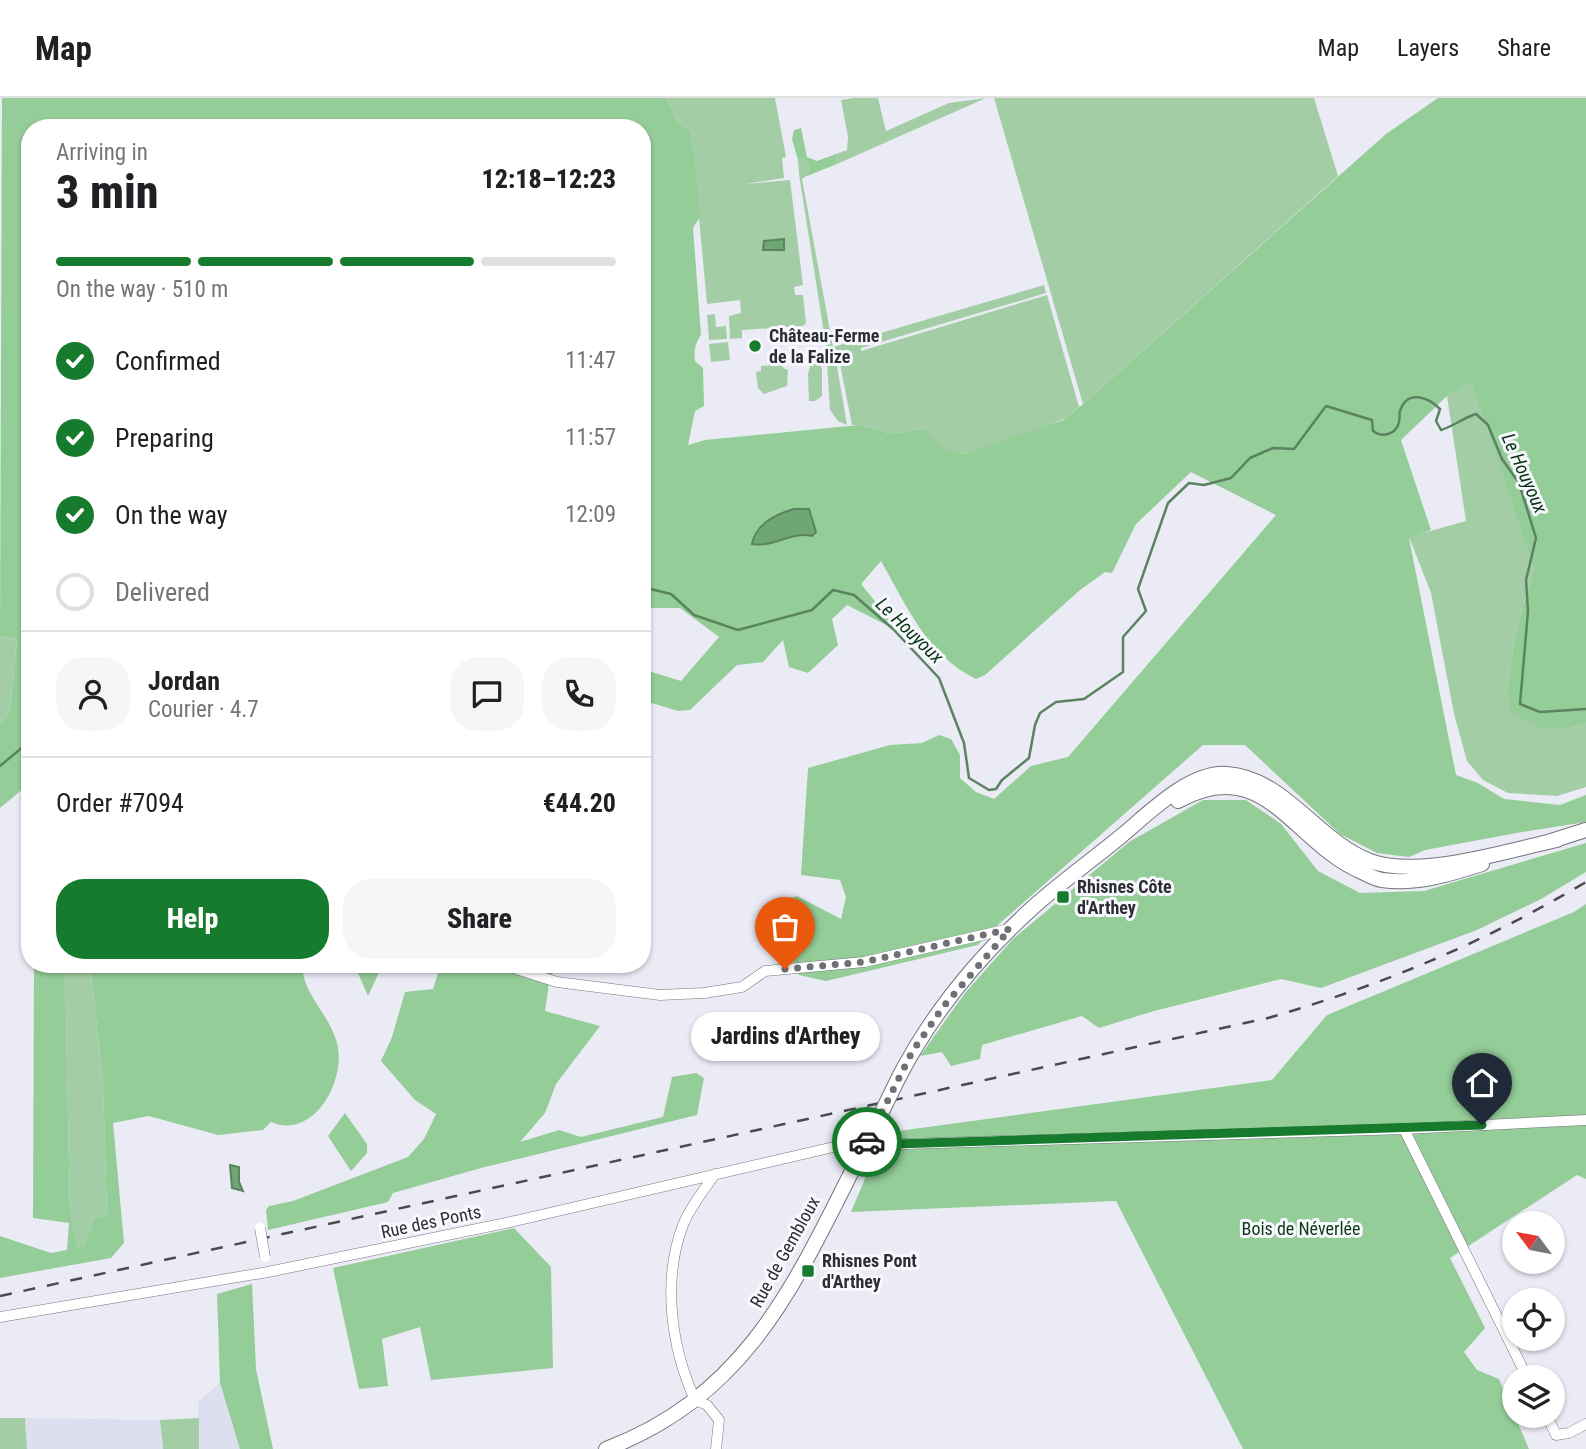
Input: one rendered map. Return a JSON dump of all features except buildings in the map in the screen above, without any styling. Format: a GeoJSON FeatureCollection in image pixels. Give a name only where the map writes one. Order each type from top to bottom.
{"type":"FeatureCollection","features":[{"type":"Feature","properties":{"kind":"main road","name":"Rue de Gembloux"},"geometry":{"type":"LineString","coordinates":[[606,1449],[647,1430],[695,1400],[746,1353],[773,1317],[799,1273],[912,1052],[943,1007],[1010,929],[1032,908],[1162,802],[1190,783],[1208,776],[1225,774],[1250,778],[1266,786],[1333,839],[1369,861],[1400,868],[1439,864],[1557,839],[1586,830]]}},
{"type":"Feature","properties":{"kind":"street"},"geometry":{"type":"LineString","coordinates":[[529,973],[557,982],[660,995],[704,993],[742,988],[765,971],[864,962],[1010,929]]}},
{"type":"Feature","properties":{"kind":"street","name":"Rue des Ponts"},"geometry":{"type":"LineString","coordinates":[[0,1317],[268,1272],[515,1221],[868,1138],[1404,1129],[1586,1120]]}},
{"type":"Feature","properties":{"kind":"street"},"geometry":{"type":"LineString","coordinates":[[1404,1129],[1521,1365]]}},
{"type":"Feature","properties":{"kind":"street"},"geometry":{"type":"LineString","coordinates":[[715,1174],[684,1223],[675,1253],[670,1297],[678,1346],[695,1400],[707,1405],[719,1420],[716,1449]]}},
{"type":"Feature","properties":{"kind":"street"},"geometry":{"type":"LineString","coordinates":[[260,1228],[268,1272]]}},
{"type":"Feature","properties":{"kind":"street"},"geometry":{"type":"LineString","coordinates":[[1552,1428],[1556,1435],[1569,1433],[1586,1424]]}},
{"type":"Feature","properties":{"kind":"shaded area"},"geometry":{"type":"Polygon","coordinates":[[[666,98],[775,98],[786,157],[782,158],[784,178],[745,184],[790,180],[803,285],[794,287],[795,295],[803,295],[806,323],[803,326],[742,330],[742,338],[730,339],[729,316],[741,313],[740,300],[707,304],[691,132],[678,122],[666,98]]]}},
{"type":"Feature","properties":{"kind":"shaded area"},"geometry":{"type":"Polygon","coordinates":[[[878,98],[886,131],[949,103],[986,98],[837,164],[836,154],[847,150],[848,137],[841,100],[878,98]]]}},
{"type":"Feature","properties":{"kind":"shaded area"},"geometry":{"type":"Polygon","coordinates":[[[994,98],[1314,98],[1338,176],[1083,404],[994,98]]]}},
{"type":"Feature","properties":{"kind":"shaded area"},"geometry":{"type":"Polygon","coordinates":[[[805,157],[811,165],[811,172],[802,179],[833,347],[1044,285],[1046,293],[861,348],[861,351],[1047,295],[1079,407],[1063,419],[1006,442],[974,452],[952,454],[940,447],[924,428],[892,434],[852,425],[840,364],[837,366],[847,425],[838,421],[830,410],[826,346],[799,174],[798,160],[805,157]]]}},
{"type":"Feature","properties":{"kind":"shaded area"},"geometry":{"type":"Polygon","coordinates":[[[784,239],[784,250],[763,250],[764,241],[784,239]]]}},
{"type":"Feature","properties":{"kind":"shaded area"},"geometry":{"type":"Polygon","coordinates":[[[715,314],[716,327],[726,326],[727,339],[709,340],[707,315],[715,314]]]}},
{"type":"Feature","properties":{"kind":"shaded area"},"geometry":{"type":"Polygon","coordinates":[[[728,342],[730,360],[711,362],[709,344],[728,342]]]}},
{"type":"Feature","properties":{"kind":"shaded area"},"geometry":{"type":"Polygon","coordinates":[[[812,359],[820,363],[822,370],[822,396],[815,401],[809,401],[808,374],[812,359]]]}},
{"type":"Feature","properties":{"kind":"shaded area"},"geometry":{"type":"Polygon","coordinates":[[[782,364],[783,368],[788,370],[787,386],[764,394],[758,388],[756,372],[761,371],[761,366],[782,364]]]}},
{"type":"Feature","properties":{"kind":"shaded area"},"geometry":{"type":"Polygon","coordinates":[[[1471,381],[1534,570],[1517,627],[1507,688],[1570,728],[1586,723],[1586,787],[1557,796],[1508,793],[1483,780],[1467,761],[1454,714],[1431,593],[1409,537],[1466,521],[1447,396],[1471,381]]]}},
{"type":"Feature","properties":{"kind":"shaded area"},"geometry":{"type":"Polygon","coordinates":[[[794,509],[809,509],[816,532],[812,536],[752,544],[762,525],[794,509]]]}},
{"type":"Feature","properties":{"kind":"shaded area"},"geometry":{"type":"Polygon","coordinates":[[[0,636],[17,639],[10,709],[3,722],[0,721],[0,636]]]}},
{"type":"Feature","properties":{"kind":"shaded area"},"geometry":{"type":"Polygon","coordinates":[[[65,973],[91,973],[103,1084],[107,1216],[94,1218],[84,1246],[78,1247],[70,1213],[65,973]]]}},
{"type":"Feature","properties":{"kind":"shaded area"},"geometry":{"type":"Polygon","coordinates":[[[230,1165],[239,1167],[239,1182],[243,1191],[232,1188],[230,1165]]]}},
{"type":"Feature","properties":{"kind":"shaded area"},"geometry":{"type":"Polygon","coordinates":[[[220,1383],[240,1449],[199,1449],[198,1402],[220,1383]]]}},
{"type":"Feature","properties":{"kind":"shaded area"},"geometry":{"type":"Polygon","coordinates":[[[0,1418],[25,1418],[27,1449],[0,1449],[0,1418]]]}},
{"type":"Feature","properties":{"kind":"shaded area"},"geometry":{"type":"Polygon","coordinates":[[[25,1418],[160,1420],[163,1449],[27,1449],[25,1418]]]}},
{"type":"Feature","properties":{"kind":"shaded area"},"geometry":{"type":"Polygon","coordinates":[[[199,1418],[199,1449],[163,1449],[160,1420],[199,1418]]]}},
{"type":"Feature","properties":{"kind":"green space"},"geometry":{"type":"Polygon","coordinates":[[[2,98],[666,98],[678,122],[691,132],[700,217],[693,228],[701,335],[696,344],[695,361],[703,368],[704,406],[695,411],[688,445],[705,440],[859,425],[892,434],[924,428],[946,450],[965,454],[1063,420],[1386,134],[1438,98],[1586,98],[1586,723],[1570,728],[1541,728],[1511,713],[1507,688],[1517,627],[1534,570],[1471,382],[1447,396],[1401,440],[1431,530],[1409,538],[1456,775],[1478,783],[1504,799],[1560,805],[1586,795],[1586,822],[1425,850],[1409,857],[1377,853],[1340,834],[1245,745],[1203,745],[978,945],[826,981],[799,975],[784,946],[763,947],[765,921],[776,904],[797,896],[841,919],[846,897],[840,880],[801,875],[808,768],[890,745],[922,743],[939,735],[951,739],[960,755],[960,778],[976,792],[994,799],[1031,766],[1068,757],[1276,515],[1191,472],[1136,524],[1112,573],[1105,572],[1080,590],[985,675],[976,679],[944,657],[931,643],[909,612],[881,561],[861,584],[900,632],[847,605],[832,619],[838,645],[808,673],[789,667],[783,640],[763,662],[737,665],[690,710],[678,711],[651,703],[651,672],[681,681],[719,637],[680,608],[651,608],[651,119],[21,119],[21,790],[0,808],[0,721],[3,722],[10,709],[17,639],[0,636],[2,98]],[[783,512],[760,545],[803,534],[783,512]]]}},
{"type":"Feature","properties":{"kind":"green space"},"geometry":{"type":"Polygon","coordinates":[[[801,128],[807,157],[817,161],[836,154],[837,164],[802,178],[810,172],[810,165],[805,158],[798,160],[792,139],[794,130],[801,128]]]}},
{"type":"Feature","properties":{"kind":"green space"},"geometry":{"type":"Polygon","coordinates":[[[1203,800],[1246,800],[1281,824],[1318,871],[1360,893],[1424,891],[1586,843],[1586,872],[1541,899],[1477,930],[1321,988],[1281,979],[1154,1011],[1099,1028],[1082,1016],[982,1045],[980,1059],[951,1066],[942,1052],[920,1056],[965,993],[1013,939],[1129,842],[1203,800]]]}},
{"type":"Feature","properties":{"kind":"green space","name":"Bois de Néverlée"},"geometry":{"type":"Polygon","coordinates":[[[1586,904],[1586,1179],[1577,1175],[1522,1211],[1502,1211],[1502,1224],[1450,1258],[1485,1328],[1464,1352],[1477,1370],[1499,1379],[1502,1386],[1502,1428],[1520,1428],[1529,1449],[1243,1449],[1116,1201],[851,1212],[884,1133],[1272,1080],[1327,1015],[1574,912],[1586,904]]]}},
{"type":"Feature","properties":{"kind":"green space"},"geometry":{"type":"Polygon","coordinates":[[[34,973],[65,973],[70,1213],[78,1247],[84,1246],[94,1218],[107,1216],[103,1084],[91,973],[303,973],[312,996],[335,1037],[339,1063],[330,1092],[312,1116],[300,1123],[286,1126],[271,1122],[263,1130],[218,1135],[149,1116],[113,1123],[124,1243],[111,1258],[0,1278],[0,1236],[51,1253],[67,1250],[69,1223],[33,1218],[34,973]]]}},
{"type":"Feature","properties":{"kind":"green space"},"geometry":{"type":"Polygon","coordinates":[[[358,973],[379,973],[368,996],[358,973]]]}},
{"type":"Feature","properties":{"kind":"green space"},"geometry":{"type":"Polygon","coordinates":[[[438,973],[553,973],[550,976],[545,1011],[600,1026],[556,1084],[545,1113],[520,1142],[559,1130],[581,1137],[663,1117],[672,1077],[696,1073],[704,1078],[697,1115],[481,1168],[393,1193],[388,1202],[268,1230],[266,1210],[269,1206],[293,1201],[408,1157],[424,1139],[436,1114],[415,1100],[381,1061],[392,1037],[405,992],[433,989],[438,973]]]}},
{"type":"Feature","properties":{"kind":"green space"},"geometry":{"type":"Polygon","coordinates":[[[345,1113],[367,1144],[367,1153],[351,1171],[328,1136],[345,1113]]]}},
{"type":"Feature","properties":{"kind":"green space"},"geometry":{"type":"Polygon","coordinates":[[[514,1228],[551,1267],[553,1368],[431,1380],[420,1327],[382,1339],[388,1386],[359,1389],[333,1268],[514,1228]]]}},
{"type":"Feature","properties":{"kind":"green space"},"geometry":{"type":"Polygon","coordinates":[[[252,1284],[256,1369],[273,1449],[240,1449],[220,1383],[217,1294],[252,1284]]]}},
{"type":"Feature","properties":{"kind":"waterway","name":"Le Houyoux"},"geometry":{"type":"LineString","coordinates":[[651,589],[671,594],[694,615],[738,630],[812,610],[833,590],[854,595],[893,629],[939,678],[964,743],[969,778],[989,790],[996,789],[1002,780],[1029,758],[1040,713],[1056,702],[1084,699],[1123,672],[1123,637],[1146,611],[1138,589],[1168,503],[1189,483],[1204,485],[1231,478],[1250,458],[1273,448],[1294,449],[1326,406],[1372,420],[1373,431],[1384,435],[1395,430],[1403,404],[1418,397],[1430,401],[1440,409],[1436,421],[1441,430],[1476,414],[1488,425],[1502,459],[1519,483],[1536,538],[1526,580],[1528,611],[1520,704],[1540,712],[1586,709]]}},
{"type":"Feature","properties":{"kind":"waterway","name":"Le Houyoux"},"geometry":{"type":"LineString","coordinates":[[0,766],[21,748]]}},
{"type":"Feature","properties":{"kind":"railway"},"geometry":{"type":"LineString","coordinates":[[0,1296],[1268,1018],[1352,991],[1432,960],[1508,925],[1586,882]]}},
{"type":"Feature","properties":{"kind":"way so far"},"geometry":{"type":"LineString","coordinates":[[785,969],[864,962],[1010,929],[971,971],[912,1052],[867,1142]]}},
{"type":"Feature","properties":{"kind":"place","name":"Château-Ferme de la Falize"},"geometry":{"type":"Point","coordinates":[755,346]}},
{"type":"Feature","properties":{"kind":"place","name":"Rhisnes Côte d'Arthey"},"geometry":{"type":"Point","coordinates":[1063,897]}},
{"type":"Feature","properties":{"kind":"place","name":"Jardins d'Arthey"},"geometry":{"type":"Point","coordinates":[785,969]}},
{"type":"Feature","properties":{"kind":"place","name":"Rhisnes Pont d'Arthey"},"geometry":{"type":"Point","coordinates":[808,1271]}},
{"type":"Feature","properties":{"kind":"route"},"geometry":{"type":"LineString","coordinates":[[867,1142],[865,1145],[1482,1125]]}}]}
